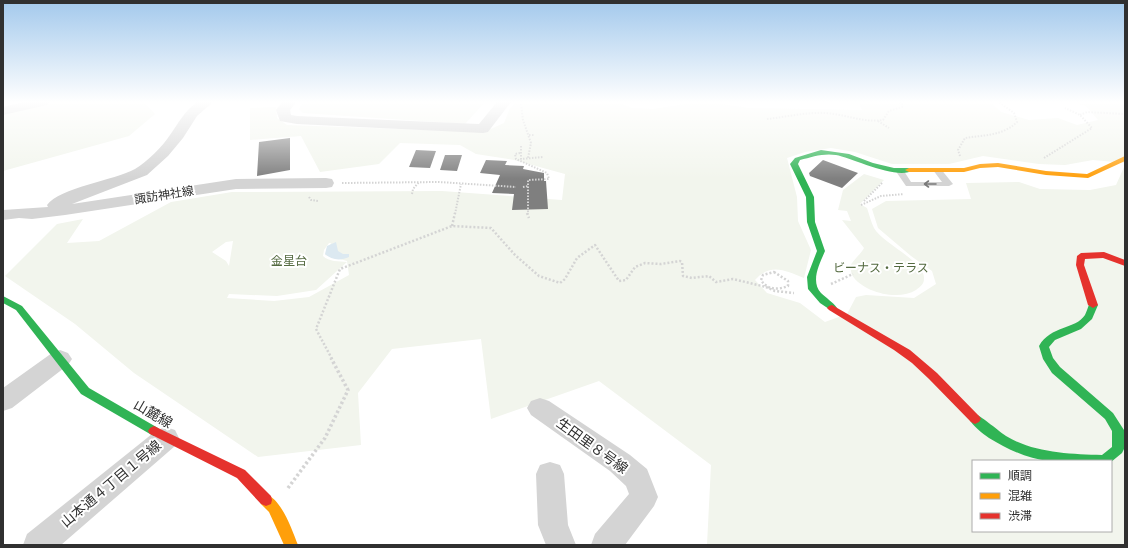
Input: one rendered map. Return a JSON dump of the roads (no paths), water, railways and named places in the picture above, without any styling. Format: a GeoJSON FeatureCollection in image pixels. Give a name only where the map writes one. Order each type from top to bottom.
{"type":"FeatureCollection","features":[{"type":"Feature","properties":{"kind":"street"},"geometry":{"type":"LineString","coordinates":[[11,214],[52,206],[74,196],[141,172],[176,138],[182,128]]}},
{"type":"Feature","properties":{"kind":"street"},"geometry":{"type":"LineString","coordinates":[[454,128],[483,129],[484,128]]}},
{"type":"Feature","properties":{"kind":"street"},"geometry":{"type":"LineString","coordinates":[[1086,460],[1069,459],[1026,451],[1004,441],[979,425],[956,398],[899,348],[828,306],[811,287],[810,276],[821,251],[811,222],[810,197],[794,164],[797,159],[821,152],[849,156],[871,165],[897,170],[964,170],[980,166],[998,165],[1046,173],[1088,176],[1125,158]]}},
{"type":"Feature","properties":{"kind":"street","name":"諏訪神社線"},"geometry":{"type":"LineString","coordinates":[[11,214],[32,214],[65,210],[236,184],[326,184]]}},
{"type":"Feature","properties":{"kind":"street"},"geometry":{"type":"LineString","coordinates":[[1105,460],[1118,449],[1117,428],[1100,406],[1060,374],[1046,357],[1044,346],[1050,337],[1078,326],[1089,317],[1093,304],[1080,264],[1081,256],[1094,253],[1111,256],[1125,263]]}},
{"type":"Feature","properties":{"kind":"street","name":"山麓線"},"geometry":{"type":"LineString","coordinates":[[3,299],[19,308],[85,391],[166,438],[242,474],[274,508],[291,545]]}},
{"type":"Feature","properties":{"kind":"street"},"geometry":{"type":"LineString","coordinates":[[3,401],[60,359]]}},
{"type":"Feature","properties":{"kind":"street","name":"生田里８号線"},"geometry":{"type":"LineString","coordinates":[[540,408],[620,463],[637,478],[644,497],[606,545]]}},
{"type":"Feature","properties":{"kind":"street","name":"山本通４丁目１号線"},"geometry":{"type":"LineString","coordinates":[[38,545],[166,438]]}},
{"type":"Feature","properties":{"kind":"street"},"geometry":{"type":"LineString","coordinates":[[550,474],[553,525],[560,545]]}},
{"type":"Feature","properties":{"kind":"lane"},"geometry":{"type":"LineString","coordinates":[[897,170],[909,184],[949,184],[937,170]]}},
{"type":"Feature","properties":{"kind":"park label","name":"金星台"},"geometry":{"type":"Point","coordinates":[289,261]}},
{"type":"Feature","properties":{"kind":"park label","name":"ビーナス・テラス"},"geometry":{"type":"Point","coordinates":[881,268]}}]}
